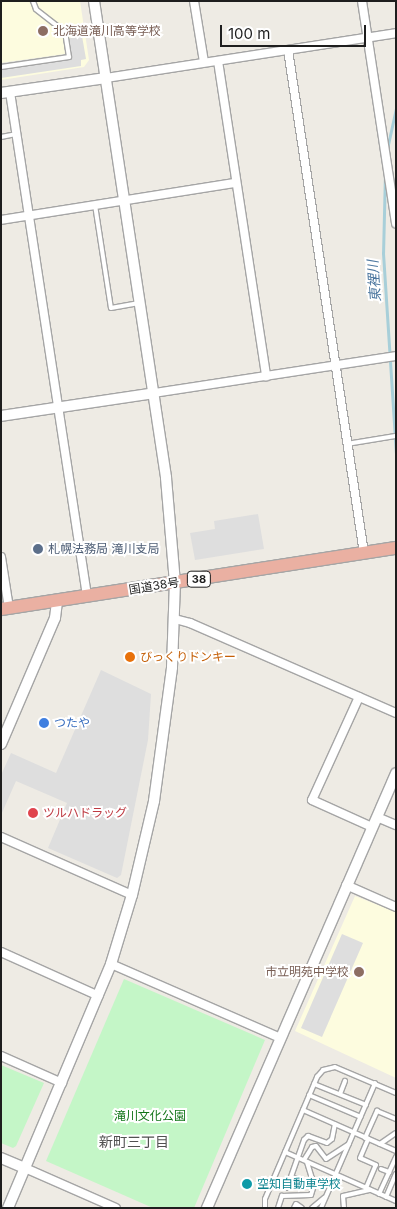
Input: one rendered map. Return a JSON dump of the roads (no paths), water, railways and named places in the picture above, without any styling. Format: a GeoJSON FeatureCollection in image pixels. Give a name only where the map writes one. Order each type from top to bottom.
{"type":"FeatureCollection","features":[{"type":"Feature","properties":{"kind":"highway","name":"国道38号"},"geometry":{"type":"LineString","coordinates":[[5,608],[396,548]]}},
{"type":"Feature","properties":{"kind":"street"},"geometry":{"type":"LineString","coordinates":[[8,1208],[99,996],[132,895],[154,801],[172,667],[175,619],[174,583],[166,477],[94,1]]}},
{"type":"Feature","properties":{"kind":"street"},"geometry":{"type":"LineString","coordinates":[[194,1],[204,62]]}},
{"type":"Feature","properties":{"kind":"street"},"geometry":{"type":"LineString","coordinates":[[362,1],[396,223]]}},
{"type":"Feature","properties":{"kind":"street"},"geometry":{"type":"LineString","coordinates":[[87,596],[17,134],[6,93],[396,33]]}},
{"type":"Feature","properties":{"kind":"street"},"geometry":{"type":"LineString","coordinates":[[288,50],[364,553]]}},
{"type":"Feature","properties":{"kind":"street"},"geometry":{"type":"LineString","coordinates":[[218,61],[235,183],[266,376]]}},
{"type":"Feature","properties":{"kind":"street"},"geometry":{"type":"LineString","coordinates":[[1,220],[235,183]]}},
{"type":"Feature","properties":{"kind":"street"},"geometry":{"type":"LineString","coordinates":[[1,416],[396,356]]}},
{"type":"Feature","properties":{"kind":"street"},"geometry":{"type":"LineString","coordinates":[[1,557],[5,608]]}},
{"type":"Feature","properties":{"kind":"street"},"geometry":{"type":"LineString","coordinates":[[1,744],[56,618],[57,601]]}},
{"type":"Feature","properties":{"kind":"street"},"geometry":{"type":"LineString","coordinates":[[175,619],[190,623],[396,713]]}},
{"type":"Feature","properties":{"kind":"street"},"geometry":{"type":"LineString","coordinates":[[359,697],[312,800],[372,827]]}},
{"type":"Feature","properties":{"kind":"street"},"geometry":{"type":"LineString","coordinates":[[207,1208],[396,773]]}},
{"type":"Feature","properties":{"kind":"street"},"geometry":{"type":"LineString","coordinates":[[377,817],[396,825]]}},
{"type":"Feature","properties":{"kind":"street"},"geometry":{"type":"LineString","coordinates":[[1,837],[132,895]]}},
{"type":"Feature","properties":{"kind":"street"},"geometry":{"type":"LineString","coordinates":[[346,885],[396,907]]}},
{"type":"Feature","properties":{"kind":"street"},"geometry":{"type":"LineString","coordinates":[[1,952],[99,996]]}},
{"type":"Feature","properties":{"kind":"street"},"geometry":{"type":"LineString","coordinates":[[111,964],[280,1038]]}},
{"type":"Feature","properties":{"kind":"street"},"geometry":{"type":"LineString","coordinates":[[1,1056],[62,1083]]}},
{"type":"Feature","properties":{"kind":"street"},"geometry":{"type":"LineString","coordinates":[[1,1158],[116,1208]]}},
{"type":"Feature","properties":{"kind":"lane"},"geometry":{"type":"LineString","coordinates":[[1,67],[69,57],[65,32],[45,18],[33,1]]}},
{"type":"Feature","properties":{"kind":"lane"},"geometry":{"type":"LineString","coordinates":[[1,137],[17,134]]}},
{"type":"Feature","properties":{"kind":"lane"},"geometry":{"type":"LineString","coordinates":[[95,205],[111,308],[140,303]]}},
{"type":"Feature","properties":{"kind":"lane"},"geometry":{"type":"LineString","coordinates":[[347,444],[396,436]]}},
{"type":"Feature","properties":{"kind":"lane"},"geometry":{"type":"LineString","coordinates":[[261,1208],[309,1095],[323,1070],[335,1067],[396,1093]]}},
{"type":"Feature","properties":{"kind":"lane"},"geometry":{"type":"LineString","coordinates":[[340,1094],[345,1081]]}},
{"type":"Feature","properties":{"kind":"lane"},"geometry":{"type":"LineString","coordinates":[[314,1084],[366,1105]]}},
{"type":"Feature","properties":{"kind":"lane"},"geometry":{"type":"LineString","coordinates":[[321,1208],[375,1084]]}},
{"type":"Feature","properties":{"kind":"lane"},"geometry":{"type":"LineString","coordinates":[[309,1095],[361,1117]]}},
{"type":"Feature","properties":{"kind":"lane"},"geometry":{"type":"LineString","coordinates":[[303,1110],[396,1150]]}},
{"type":"Feature","properties":{"kind":"lane"},"geometry":{"type":"LineString","coordinates":[[366,1188],[376,1165],[360,1158],[377,1111],[396,1119]]}},
{"type":"Feature","properties":{"kind":"lane"},"geometry":{"type":"LineString","coordinates":[[278,1208],[282,1196],[311,1195],[314,1185],[303,1160],[304,1140],[308,1136],[327,1143],[332,1139],[335,1124]]}},
{"type":"Feature","properties":{"kind":"lane"},"geometry":{"type":"LineString","coordinates":[[380,1144],[396,1133]]}},
{"type":"Feature","properties":{"kind":"lane"},"geometry":{"type":"LineString","coordinates":[[287,1188],[312,1147],[316,1146],[326,1159],[349,1143]]}},
{"type":"Feature","properties":{"kind":"lane"},"geometry":{"type":"LineString","coordinates":[[285,1152],[396,1201]]}},
{"type":"Feature","properties":{"kind":"lane"},"geometry":{"type":"LineString","coordinates":[[379,1194],[396,1157]]}},
{"type":"Feature","properties":{"kind":"lane"},"geometry":{"type":"LineString","coordinates":[[381,1169],[389,1172]]}},
{"type":"Feature","properties":{"kind":"lane"},"geometry":{"type":"LineString","coordinates":[[386,1196],[396,1174]]}},
{"type":"Feature","properties":{"kind":"lane"},"geometry":{"type":"LineString","coordinates":[[292,1177],[301,1181]]}},
{"type":"Feature","properties":{"kind":"lane"},"geometry":{"type":"LineString","coordinates":[[344,1208],[343,1196],[371,1190]]}},
{"type":"Feature","properties":{"kind":"lane"},"geometry":{"type":"LineString","coordinates":[[312,1208],[326,1196]]}},
{"type":"Feature","properties":{"kind":"lane"},"geometry":{"type":"LineString","coordinates":[[265,1199],[266,1208]]}},
{"type":"Feature","properties":{"kind":"lane"},"geometry":{"type":"LineString","coordinates":[[294,1208],[296,1204],[302,1208]]}},
{"type":"Feature","properties":{"kind":"waterway","name":"東裡川"},"geometry":{"type":"LineString","coordinates":[[387,149],[396,108]]}},
{"type":"Feature","properties":{"kind":"waterway","name":"東裡川"},"geometry":{"type":"LineString","coordinates":[[385,173],[383,253],[396,453]]}},
{"type":"Feature","properties":{"kind":"place","name":"北海道滝川高等学校"},"geometry":{"type":"Point","coordinates":[43,31]}},
{"type":"Feature","properties":{"kind":"place","name":"札幌法務局 滝川支局"},"geometry":{"type":"Point","coordinates":[38,549]}},
{"type":"Feature","properties":{"kind":"place","name":"びっくりドンキー"},"geometry":{"type":"Point","coordinates":[130,657]}},
{"type":"Feature","properties":{"kind":"place","name":"つたや"},"geometry":{"type":"Point","coordinates":[44,723]}},
{"type":"Feature","properties":{"kind":"place","name":"ツルハドラッグ"},"geometry":{"type":"Point","coordinates":[33,813]}},
{"type":"Feature","properties":{"kind":"place","name":"市立明苑中学校"},"geometry":{"type":"Point","coordinates":[359,972]}},
{"type":"Feature","properties":{"kind":"place","name":"空知自動車学校"},"geometry":{"type":"Point","coordinates":[247,1184]}},
{"type":"Feature","properties":{"kind":"district","name":"新町三丁目"},"geometry":{"type":"Point","coordinates":[134,1142]}},
{"type":"Feature","properties":{"kind":"park label","name":"滝川文化公園"},"geometry":{"type":"Point","coordinates":[150,1116]}}]}
